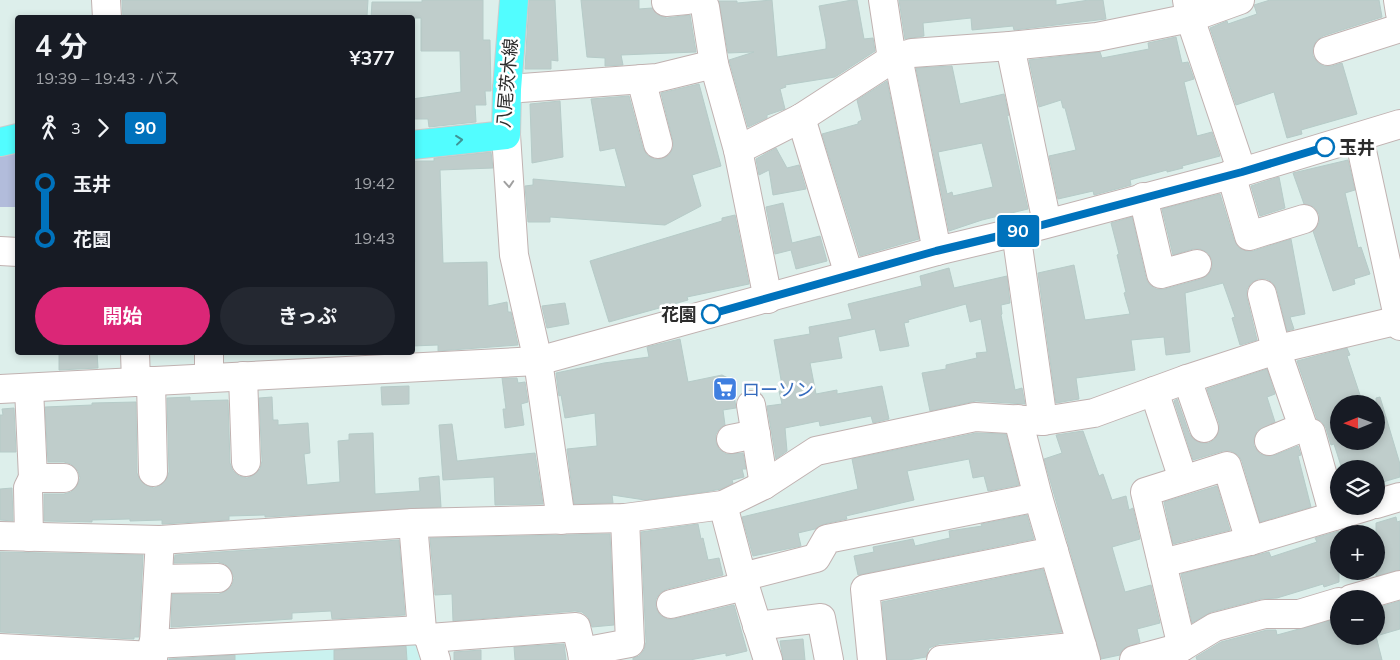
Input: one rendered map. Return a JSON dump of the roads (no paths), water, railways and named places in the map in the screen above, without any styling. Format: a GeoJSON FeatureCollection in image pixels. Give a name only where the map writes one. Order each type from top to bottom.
{"type":"FeatureCollection","features":[{"type":"Feature","properties":{"kind":"main road","name":"八尾茨木線"},"geometry":{"type":"LineString","coordinates":[[415,145],[506,135],[507,89],[514,0]]}},
{"type":"Feature","properties":{"kind":"main road"},"geometry":{"type":"LineString","coordinates":[[0,142],[15,139]]}},
{"type":"Feature","properties":{"kind":"street"},"geometry":{"type":"LineString","coordinates":[[106,0],[107,15]]}},
{"type":"Feature","properties":{"kind":"street"},"geometry":{"type":"LineString","coordinates":[[883,0],[936,251]]}},
{"type":"Feature","properties":{"kind":"street"},"geometry":{"type":"LineString","coordinates":[[738,150],[801,118],[895,58],[912,53],[1097,37],[1188,9],[1240,0]]}},
{"type":"Feature","properties":{"kind":"street"},"geometry":{"type":"LineString","coordinates":[[1398,0],[1400,12]]}},
{"type":"Feature","properties":{"kind":"street"},"geometry":{"type":"LineString","coordinates":[[686,3],[714,64],[738,150],[768,299]]}},
{"type":"Feature","properties":{"kind":"street"},"geometry":{"type":"LineString","coordinates":[[1188,9],[1236,173],[1249,236],[1304,219]]}},
{"type":"Feature","properties":{"kind":"street"},"geometry":{"type":"LineString","coordinates":[[1328,51],[1400,28]]}},
{"type":"Feature","properties":{"kind":"street"},"geometry":{"type":"LineString","coordinates":[[1010,46],[1047,223]]}},
{"type":"Feature","properties":{"kind":"street"},"geometry":{"type":"LineString","coordinates":[[507,89],[657,78],[714,64]]}},
{"type":"Feature","properties":{"kind":"street"},"geometry":{"type":"LineString","coordinates":[[641,79],[658,144]]}},
{"type":"Feature","properties":{"kind":"street"},"geometry":{"type":"LineString","coordinates":[[801,118],[849,275]]}},
{"type":"Feature","properties":{"kind":"street"},"geometry":{"type":"LineString","coordinates":[[0,389],[144,381],[209,365],[243,376],[313,363],[538,361],[768,299],[936,251],[1016,232],[1236,173],[1400,124]]}},
{"type":"Feature","properties":{"kind":"street"},"geometry":{"type":"LineString","coordinates":[[506,135],[514,255],[538,361],[561,520]]}},
{"type":"Feature","properties":{"kind":"street"},"geometry":{"type":"LineString","coordinates":[[0,536],[160,540],[413,523],[625,518],[723,505],[764,485],[816,450],[975,417],[1030,420],[1094,413],[1276,349],[1399,319],[1359,137]]}},
{"type":"Feature","properties":{"kind":"street"},"geometry":{"type":"LineString","coordinates":[[1143,197],[1161,274],[1196,264]]}},
{"type":"Feature","properties":{"kind":"street"},"geometry":{"type":"LineString","coordinates":[[941,660],[1084,653],[1038,497],[1030,420],[1016,232]]}},
{"type":"Feature","properties":{"kind":"street"},"geometry":{"type":"LineString","coordinates":[[0,251],[15,252]]}},
{"type":"Feature","properties":{"kind":"street"},"geometry":{"type":"LineString","coordinates":[[1262,294],[1276,349],[1303,427],[1268,441]]}},
{"type":"Feature","properties":{"kind":"street"},"geometry":{"type":"LineString","coordinates":[[137,355],[144,381],[153,472]]}},
{"type":"Feature","properties":{"kind":"street"},"geometry":{"type":"LineString","coordinates":[[243,376],[246,462]]}},
{"type":"Feature","properties":{"kind":"street"},"geometry":{"type":"LineString","coordinates":[[1187,379],[1204,428]]}},
{"type":"Feature","properties":{"kind":"street"},"geometry":{"type":"LineString","coordinates":[[29,388],[33,478],[28,488],[29,537]]}},
{"type":"Feature","properties":{"kind":"street"},"geometry":{"type":"LineString","coordinates":[[1154,391],[1183,479]]}},
{"type":"Feature","properties":{"kind":"street"},"geometry":{"type":"LineString","coordinates":[[751,405],[743,437],[764,485]]}},
{"type":"Feature","properties":{"kind":"street"},"geometry":{"type":"LineString","coordinates":[[1311,433],[1334,516]]}},
{"type":"Feature","properties":{"kind":"street"},"geometry":{"type":"LineString","coordinates":[[1182,647],[1145,492],[1226,466],[1250,541]]}},
{"type":"Feature","properties":{"kind":"street"},"geometry":{"type":"LineString","coordinates":[[33,478],[64,478]]}},
{"type":"Feature","properties":{"kind":"street"},"geometry":{"type":"LineString","coordinates":[[671,604],[816,558],[827,539],[1038,497]]}},
{"type":"Feature","properties":{"kind":"street"},"geometry":{"type":"LineString","coordinates":[[1385,501],[1400,497]]}},
{"type":"Feature","properties":{"kind":"street"},"geometry":{"type":"LineString","coordinates":[[723,505],[743,582],[768,660]]}},
{"type":"Feature","properties":{"kind":"street"},"geometry":{"type":"LineString","coordinates":[[1162,563],[1250,541],[1337,515]]}},
{"type":"Feature","properties":{"kind":"street"},"geometry":{"type":"LineString","coordinates":[[0,648],[153,654],[429,643],[576,627],[583,656],[630,643],[625,518]]}},
{"type":"Feature","properties":{"kind":"street"},"geometry":{"type":"LineString","coordinates":[[413,523],[429,643]]}},
{"type":"Feature","properties":{"kind":"street"},"geometry":{"type":"LineString","coordinates":[[153,654],[160,540]]}},
{"type":"Feature","properties":{"kind":"street"},"geometry":{"type":"LineString","coordinates":[[872,660],[865,589],[1054,551]]}},
{"type":"Feature","properties":{"kind":"street"},"geometry":{"type":"LineString","coordinates":[[158,579],[218,578]]}},
{"type":"Feature","properties":{"kind":"street"},"geometry":{"type":"LineString","coordinates":[[1382,590],[1400,585]]}},
{"type":"Feature","properties":{"kind":"street"},"geometry":{"type":"LineString","coordinates":[[1134,660],[1182,647],[1215,627],[1265,614],[1299,614],[1330,605]]}},
{"type":"Feature","properties":{"kind":"street"},"geometry":{"type":"LineString","coordinates":[[757,626],[821,618],[829,660]]}},
{"type":"Feature","properties":{"kind":"place","name":"玉井"},"geometry":{"type":"Point","coordinates":[1325,147]}},
{"type":"Feature","properties":{"kind":"place","name":"花園"},"geometry":{"type":"Point","coordinates":[711,314]}},
{"type":"Feature","properties":{"kind":"place","name":"ローソン"},"geometry":{"type":"Point","coordinates":[725,389]}}]}
